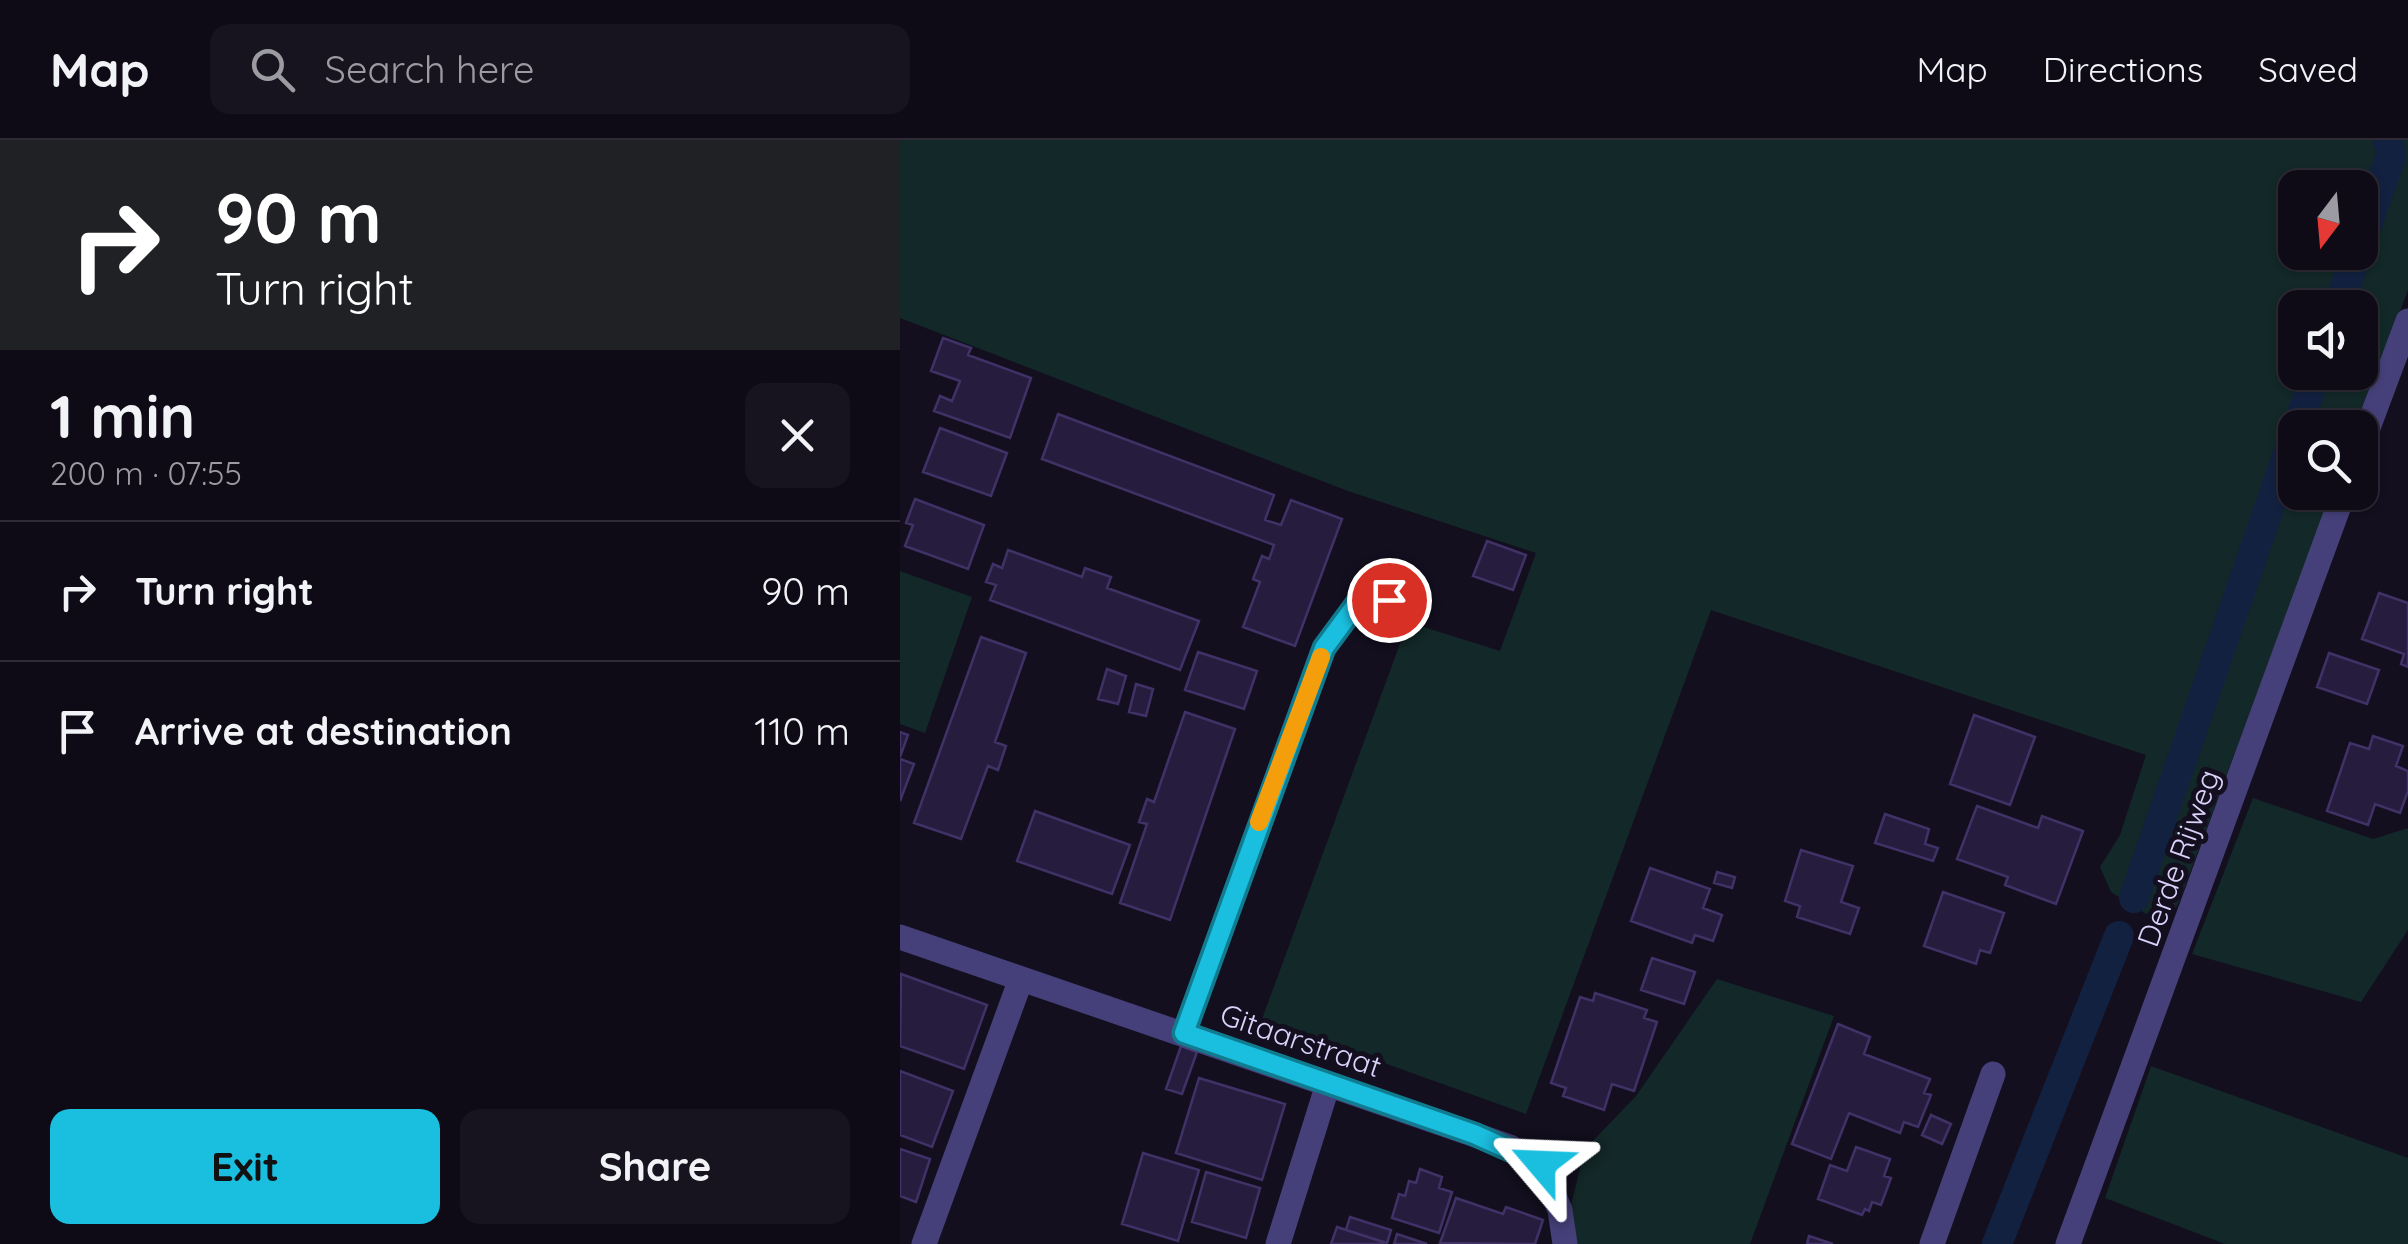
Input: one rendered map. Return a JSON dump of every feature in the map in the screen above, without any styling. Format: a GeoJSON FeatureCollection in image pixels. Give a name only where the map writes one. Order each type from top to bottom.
{"type":"FeatureCollection","features":[{"type":"Feature","properties":{"kind":"street"},"geometry":{"type":"LineString","coordinates":[[2375,410],[2408,321]]}},
{"type":"Feature","properties":{"kind":"street","name":"Derde Rijweg"},"geometry":{"type":"LineString","coordinates":[[2068,1244],[2337,510]]}},
{"type":"Feature","properties":{"kind":"street","name":"Gitaarstraat"},"geometry":{"type":"LineString","coordinates":[[900,938],[1474,1134],[1541,1164],[1560,1210],[1565,1244]]}},
{"type":"Feature","properties":{"kind":"street"},"geometry":{"type":"LineString","coordinates":[[924,1244],[1020,979]]}},
{"type":"Feature","properties":{"kind":"street"},"geometry":{"type":"LineString","coordinates":[[1932,1244],[1993,1074]]}},
{"type":"Feature","properties":{"kind":"street"},"geometry":{"type":"LineString","coordinates":[[1278,1244],[1328,1084]]}},
{"type":"Feature","properties":{"kind":"lane"},"geometry":{"type":"LineString","coordinates":[[1184,1033],[1324,648],[1358,602],[1420,598]]}},
{"type":"Feature","properties":{"kind":"green space"},"geometry":{"type":"Polygon","coordinates":[[[900,140],[2408,140],[2408,290],[2378,371],[2378,290],[2278,290],[2278,390],[2371,390],[2363,410],[2278,410],[2278,510],[2326,510],[2169,921],[2148,915],[2111,892],[2100,867],[2120,835],[2146,755],[1711,610],[1526,1114],[1262,1019],[1408,622],[1500,651],[1536,553],[1348,491],[900,318],[900,140]]]}},
{"type":"Feature","properties":{"kind":"green space"},"geometry":{"type":"Polygon","coordinates":[[[900,571],[972,597],[925,733],[900,724],[900,571]]]}},
{"type":"Feature","properties":{"kind":"green space"},"geometry":{"type":"Polygon","coordinates":[[[2253,798],[2373,839],[2408,828],[2408,930],[2361,1002],[2192,954],[2253,798]]]}},
{"type":"Feature","properties":{"kind":"green space"},"geometry":{"type":"Polygon","coordinates":[[[1717,979],[1834,1016],[1750,1244],[1574,1244],[1571,1205],[1585,1149],[1636,1096],[1717,979]]]}},
{"type":"Feature","properties":{"kind":"green space"},"geometry":{"type":"Polygon","coordinates":[[[2151,1066],[2408,1158],[2408,1244],[2225,1244],[2105,1198],[2151,1066]]]}},
{"type":"Feature","properties":{"kind":"building"},"geometry":{"type":"Polygon","coordinates":[[[943,338],[971,348],[968,355],[1031,378],[1010,438],[934,411],[940,396],[952,401],[960,381],[931,371],[943,338]]]}},
{"type":"Feature","properties":{"kind":"building"},"geometry":{"type":"Polygon","coordinates":[[[1058,414],[1274,495],[1265,520],[1281,525],[1291,500],[1342,519],[1295,646],[1243,627],[1260,582],[1253,579],[1262,556],[1269,559],[1274,545],[1042,459],[1058,414]]]}},
{"type":"Feature","properties":{"kind":"building"},"geometry":{"type":"Polygon","coordinates":[[[940,428],[1007,453],[991,496],[923,472],[940,428]]]}},
{"type":"Feature","properties":{"kind":"building"},"geometry":{"type":"Polygon","coordinates":[[[915,499],[984,525],[968,569],[905,546],[913,525],[906,523],[915,499]]]}},
{"type":"Feature","properties":{"kind":"building"},"geometry":{"type":"Polygon","coordinates":[[[1487,541],[1526,555],[1513,590],[1473,576],[1487,541]]]}},
{"type":"Feature","properties":{"kind":"building"},"geometry":{"type":"Polygon","coordinates":[[[1008,550],[1082,577],[1085,568],[1111,577],[1107,588],[1199,621],[1180,670],[990,600],[996,585],[986,582],[993,564],[1002,568],[1008,550]]]}},
{"type":"Feature","properties":{"kind":"building"},"geometry":{"type":"Polygon","coordinates":[[[2379,593],[2408,603],[2408,667],[2401,664],[2404,654],[2362,639],[2379,593]]]}},
{"type":"Feature","properties":{"kind":"building"},"geometry":{"type":"Polygon","coordinates":[[[981,637],[1026,653],[995,742],[1006,746],[998,770],[988,766],[961,839],[914,823],[981,637]]]}},
{"type":"Feature","properties":{"kind":"building"},"geometry":{"type":"Polygon","coordinates":[[[1198,652],[1257,671],[1244,709],[1185,690],[1198,652]]]}},
{"type":"Feature","properties":{"kind":"building"},"geometry":{"type":"Polygon","coordinates":[[[2329,653],[2379,670],[2367,704],[2317,687],[2329,653]]]}},
{"type":"Feature","properties":{"kind":"building"},"geometry":{"type":"Polygon","coordinates":[[[1107,669],[1126,676],[1118,704],[1098,699],[1107,669]]]}},
{"type":"Feature","properties":{"kind":"building"},"geometry":{"type":"Polygon","coordinates":[[[1136,684],[1153,689],[1146,716],[1129,712],[1136,684]]]}},
{"type":"Feature","properties":{"kind":"building"},"geometry":{"type":"Polygon","coordinates":[[[1185,712],[1235,729],[1170,920],[1120,903],[1147,824],[1139,822],[1147,799],[1154,802],[1185,712]]]}},
{"type":"Feature","properties":{"kind":"building"},"geometry":{"type":"Polygon","coordinates":[[[1974,715],[2035,737],[2010,805],[1950,784],[1974,715]]]}},
{"type":"Feature","properties":{"kind":"building"},"geometry":{"type":"Polygon","coordinates":[[[900,732],[908,735],[900,757],[900,732]]]}},
{"type":"Feature","properties":{"kind":"building"},"geometry":{"type":"Polygon","coordinates":[[[2373,736],[2403,746],[2396,766],[2408,771],[2408,791],[2400,813],[2375,804],[2368,825],[2327,811],[2350,743],[2369,749],[2373,736]]]}},
{"type":"Feature","properties":{"kind":"building"},"geometry":{"type":"Polygon","coordinates":[[[900,759],[914,764],[900,801],[900,759]]]}},
{"type":"Feature","properties":{"kind":"building"},"geometry":{"type":"Polygon","coordinates":[[[1977,806],[2038,828],[2042,816],[2083,831],[2056,904],[2005,885],[2008,877],[1957,859],[1977,806]]]}},
{"type":"Feature","properties":{"kind":"building"},"geometry":{"type":"Polygon","coordinates":[[[1035,811],[1130,845],[1112,894],[1017,861],[1035,811]]]}},
{"type":"Feature","properties":{"kind":"building"},"geometry":{"type":"Polygon","coordinates":[[[1885,814],[1929,829],[1925,844],[1938,848],[1933,861],[1875,843],[1885,814]]]}},
{"type":"Feature","properties":{"kind":"building"},"geometry":{"type":"Polygon","coordinates":[[[1801,850],[1853,866],[1841,902],[1859,908],[1850,934],[1797,917],[1800,906],[1785,901],[1801,850]]]}},
{"type":"Feature","properties":{"kind":"building"},"geometry":{"type":"Polygon","coordinates":[[[1650,868],[1710,889],[1703,908],[1722,915],[1713,941],[1695,935],[1692,943],[1631,921],[1650,868]]]}},
{"type":"Feature","properties":{"kind":"building"},"geometry":{"type":"Polygon","coordinates":[[[1717,872],[1735,877],[1732,888],[1714,883],[1717,872]]]}},
{"type":"Feature","properties":{"kind":"building"},"geometry":{"type":"Polygon","coordinates":[[[1943,892],[2004,913],[1990,953],[1980,950],[1976,964],[1924,946],[1943,892]]]}},
{"type":"Feature","properties":{"kind":"building"},"geometry":{"type":"Polygon","coordinates":[[[1652,958],[1695,972],[1684,1004],[1641,990],[1652,958]]]}},
{"type":"Feature","properties":{"kind":"building"},"geometry":{"type":"Polygon","coordinates":[[[901,974],[987,1005],[964,1069],[900,1046],[901,974]]]}},
{"type":"Feature","properties":{"kind":"building"},"geometry":{"type":"Polygon","coordinates":[[[1595,993],[1647,1010],[1644,1018],[1657,1022],[1634,1091],[1612,1084],[1604,1110],[1563,1096],[1566,1088],[1551,1083],[1580,997],[1593,1001],[1595,993]]]}},
{"type":"Feature","properties":{"kind":"building"},"geometry":{"type":"Polygon","coordinates":[[[1838,1024],[1870,1037],[1864,1054],[1930,1079],[1924,1093],[1931,1095],[1918,1127],[1904,1122],[1900,1133],[1849,1113],[1831,1159],[1792,1144],[1838,1024]]]}},
{"type":"Feature","properties":{"kind":"building"},"geometry":{"type":"Polygon","coordinates":[[[1181,1046],[1197,1052],[1182,1094],[1166,1089],[1181,1046]]]}},
{"type":"Feature","properties":{"kind":"building"},"geometry":{"type":"Polygon","coordinates":[[[900,1071],[953,1091],[932,1147],[900,1135],[900,1071]]]}},
{"type":"Feature","properties":{"kind":"building"},"geometry":{"type":"Polygon","coordinates":[[[1199,1078],[1285,1104],[1262,1180],[1176,1153],[1199,1078]]]}},
{"type":"Feature","properties":{"kind":"building"},"geometry":{"type":"Polygon","coordinates":[[[1931,1115],[1951,1124],[1942,1144],[1922,1135],[1931,1115]]]}},
{"type":"Feature","properties":{"kind":"building"},"geometry":{"type":"Polygon","coordinates":[[[1856,1147],[1890,1159],[1884,1176],[1891,1178],[1881,1205],[1872,1202],[1869,1211],[1865,1209],[1862,1215],[1818,1199],[1830,1165],[1847,1171],[1856,1147]]]}},
{"type":"Feature","properties":{"kind":"building"},"geometry":{"type":"Polygon","coordinates":[[[900,1149],[930,1159],[916,1202],[900,1196],[900,1149]]]}},
{"type":"Feature","properties":{"kind":"building"},"geometry":{"type":"Polygon","coordinates":[[[1143,1153],[1199,1170],[1178,1241],[1122,1224],[1143,1153]]]}},
{"type":"Feature","properties":{"kind":"building"},"geometry":{"type":"Polygon","coordinates":[[[1420,1169],[1442,1177],[1439,1188],[1452,1192],[1439,1233],[1392,1218],[1399,1194],[1405,1196],[1409,1181],[1416,1183],[1420,1169]]]}},
{"type":"Feature","properties":{"kind":"building"},"geometry":{"type":"Polygon","coordinates":[[[1206,1172],[1260,1188],[1246,1238],[1192,1222],[1206,1172]]]}},
{"type":"Feature","properties":{"kind":"building"},"geometry":{"type":"Polygon","coordinates":[[[1456,1198],[1503,1214],[1506,1207],[1543,1220],[1535,1244],[1440,1243],[1456,1198]]]}},
{"type":"Feature","properties":{"kind":"building"},"geometry":{"type":"Polygon","coordinates":[[[1350,1217],[1391,1230],[1387,1243],[1346,1230],[1350,1217]]]}},
{"type":"Feature","properties":{"kind":"building"},"geometry":{"type":"Polygon","coordinates":[[[1337,1227],[1383,1242],[1383,1244],[1331,1244],[1337,1227]]]}},
{"type":"Feature","properties":{"kind":"building"},"geometry":{"type":"Polygon","coordinates":[[[1397,1234],[1427,1244],[1394,1244],[1397,1234]]]}},
{"type":"Feature","properties":{"kind":"building"},"geometry":{"type":"Polygon","coordinates":[[[1809,1236],[1833,1244],[1807,1244],[1809,1236]]]}},
{"type":"Feature","properties":{"kind":"waterway"},"geometry":{"type":"LineString","coordinates":[[2378,193],[2391,156],[2388,140]]}},
{"type":"Feature","properties":{"kind":"waterway"},"geometry":{"type":"LineString","coordinates":[[2344,290],[2351,270]]}},
{"type":"Feature","properties":{"kind":"waterway"},"geometry":{"type":"LineString","coordinates":[[2303,410],[2310,390]]}},
{"type":"Feature","properties":{"kind":"waterway"},"geometry":{"type":"LineString","coordinates":[[2134,898],[2278,482]]}},
{"type":"Feature","properties":{"kind":"waterway"},"geometry":{"type":"LineString","coordinates":[[1997,1244],[2119,936]]}},
{"type":"Feature","properties":{"kind":"slow traffic"},"geometry":{"type":"LineString","coordinates":[[1259,822],[1321,657]]}},
{"type":"Feature","properties":{"kind":"route"},"geometry":{"type":"LineString","coordinates":[[1389,600],[1358,602],[1324,648],[1184,1033],[1474,1134],[1541,1164]]}}]}
